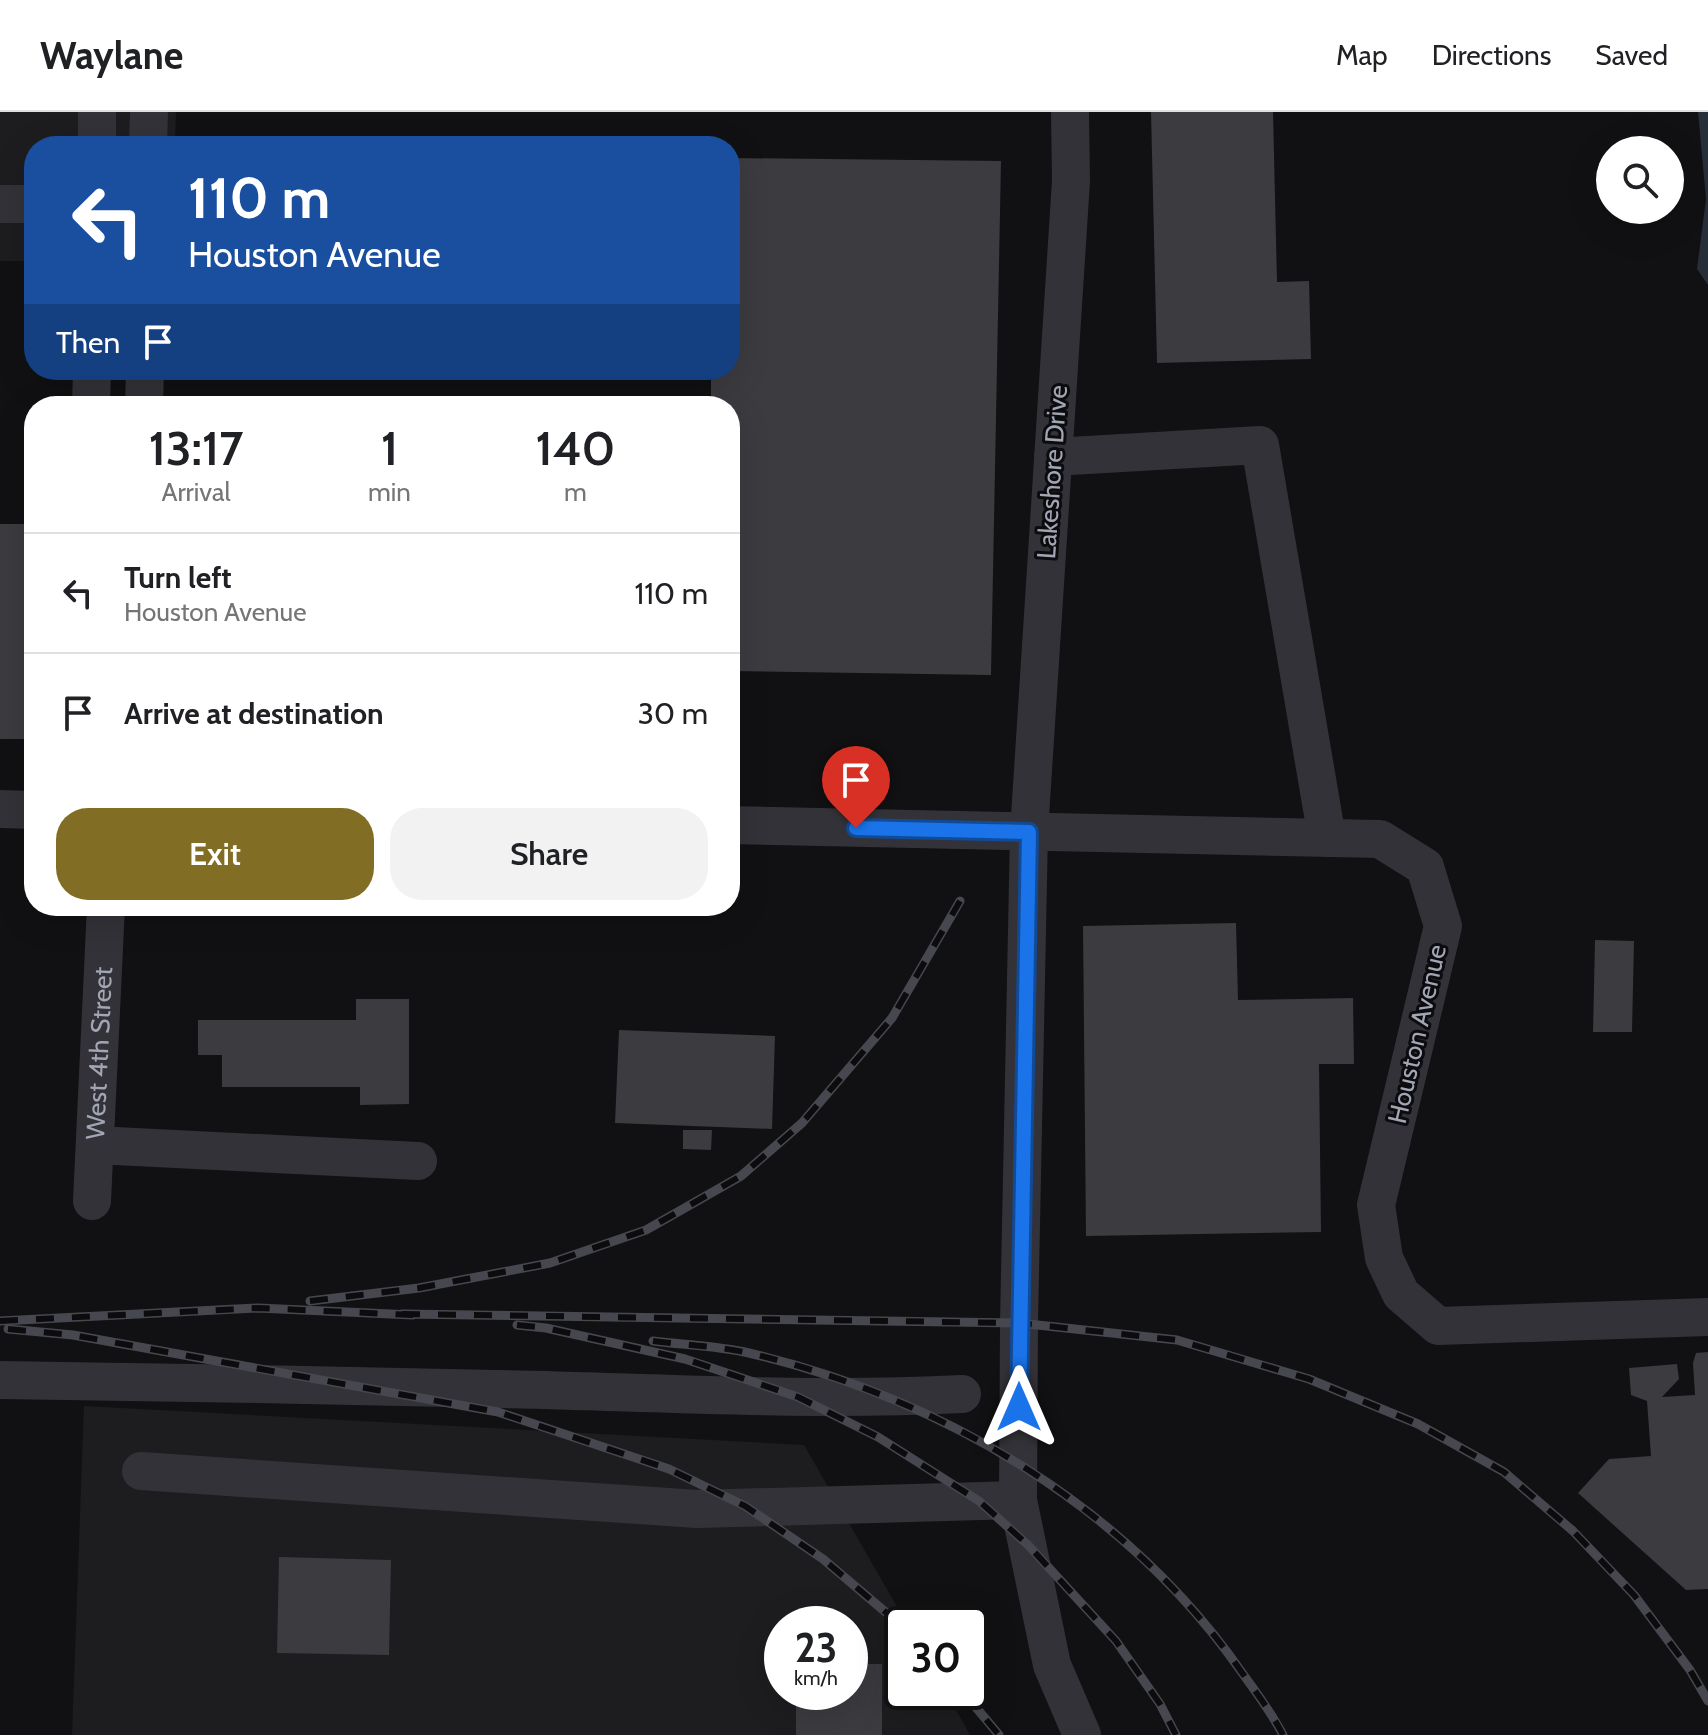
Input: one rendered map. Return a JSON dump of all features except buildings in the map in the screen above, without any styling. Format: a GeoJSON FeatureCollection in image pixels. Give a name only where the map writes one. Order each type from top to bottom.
{"type":"FeatureCollection","features":[{"type":"Feature","properties":{"kind":"street"},"geometry":{"type":"LineString","coordinates":[[97,112],[97,136]]}},
{"type":"Feature","properties":{"kind":"street"},"geometry":{"type":"LineString","coordinates":[[148,136],[149,112]]}},
{"type":"Feature","properties":{"kind":"street","name":"Lakeshore Drive"},"geometry":{"type":"LineString","coordinates":[[1070,112],[1071,181],[1029,832],[1018,1500],[1052,1665],[1082,1735]]}},
{"type":"Feature","properties":{"kind":"street"},"geometry":{"type":"LineString","coordinates":[[0,204],[24,204]]}},
{"type":"Feature","properties":{"kind":"street"},"geometry":{"type":"LineString","coordinates":[[1053,457],[1260,445],[1327,838]]}},
{"type":"Feature","properties":{"kind":"street"},"geometry":{"type":"LineString","coordinates":[[0,809],[24,810]]}},
{"type":"Feature","properties":{"kind":"street","name":"Houston Avenue"},"geometry":{"type":"LineString","coordinates":[[740,825],[1380,839],[1425,867],[1443,926],[1376,1205],[1384,1258],[1401,1294],[1438,1326],[1708,1317]]}},
{"type":"Feature","properties":{"kind":"street","name":"West 4th Street"},"geometry":{"type":"LineString","coordinates":[[92,1201],[106,916]]}},
{"type":"Feature","properties":{"kind":"street"},"geometry":{"type":"LineString","coordinates":[[95,1145],[418,1161]]}},
{"type":"Feature","properties":{"kind":"street"},"geometry":{"type":"LineString","coordinates":[[0,1380],[353,1385],[798,1397],[887,1398],[962,1394]]}},
{"type":"Feature","properties":{"kind":"street"},"geometry":{"type":"LineString","coordinates":[[141,1471],[697,1509],[1018,1500]]}},
{"type":"Feature","properties":{"kind":"shaded area"},"geometry":{"type":"Polygon","coordinates":[[[0,112],[176,112],[175,136],[24,136],[24,261],[0,261],[0,112]]]}},
{"type":"Feature","properties":{"kind":"shaded area"},"geometry":{"type":"Polygon","coordinates":[[[1698,112],[1708,112],[1708,285],[1697,269],[1706,199],[1698,112]]]}},
{"type":"Feature","properties":{"kind":"shaded area"},"geometry":{"type":"Polygon","coordinates":[[[84,1406],[804,1445],[897,1606],[884,1606],[884,1710],[956,1710],[970,1735],[72,1735],[84,1406]]]}},
{"type":"Feature","properties":{"kind":"railway"},"geometry":{"type":"LineString","coordinates":[[310,1301],[419,1288],[550,1263],[646,1230],[741,1176],[802,1123],[892,1018],[960,901]]}},
{"type":"Feature","properties":{"kind":"railway"},"geometry":{"type":"LineString","coordinates":[[0,1321],[258,1308],[413,1315]]}},
{"type":"Feature","properties":{"kind":"railway"},"geometry":{"type":"LineString","coordinates":[[402,1314],[1019,1323],[1177,1340],[1309,1379],[1418,1424],[1504,1472],[1573,1531],[1634,1595],[1690,1670],[1708,1701]]}},
{"type":"Feature","properties":{"kind":"railway"},"geometry":{"type":"LineString","coordinates":[[517,1325],[546,1328],[685,1359],[798,1397],[878,1437],[979,1501],[1028,1545],[1116,1641],[1160,1704],[1176,1735]]}},
{"type":"Feature","properties":{"kind":"railway"},"geometry":{"type":"LineString","coordinates":[[8,1329],[73,1335],[498,1412],[669,1469],[745,1506],[823,1559],[884,1611]]}},
{"type":"Feature","properties":{"kind":"railway"},"geometry":{"type":"LineString","coordinates":[[653,1341],[749,1353],[821,1373],[892,1399],[961,1431],[1026,1468],[1088,1512],[1145,1560],[1197,1614],[1243,1674],[1283,1735]]}},
{"type":"Feature","properties":{"kind":"railway"},"geometry":{"type":"LineString","coordinates":[[978,1710],[999,1735]]}},
{"type":"Feature","properties":{"kind":"route"},"geometry":{"type":"LineString","coordinates":[[856,828],[1029,832],[1019,1407]]}}]}
